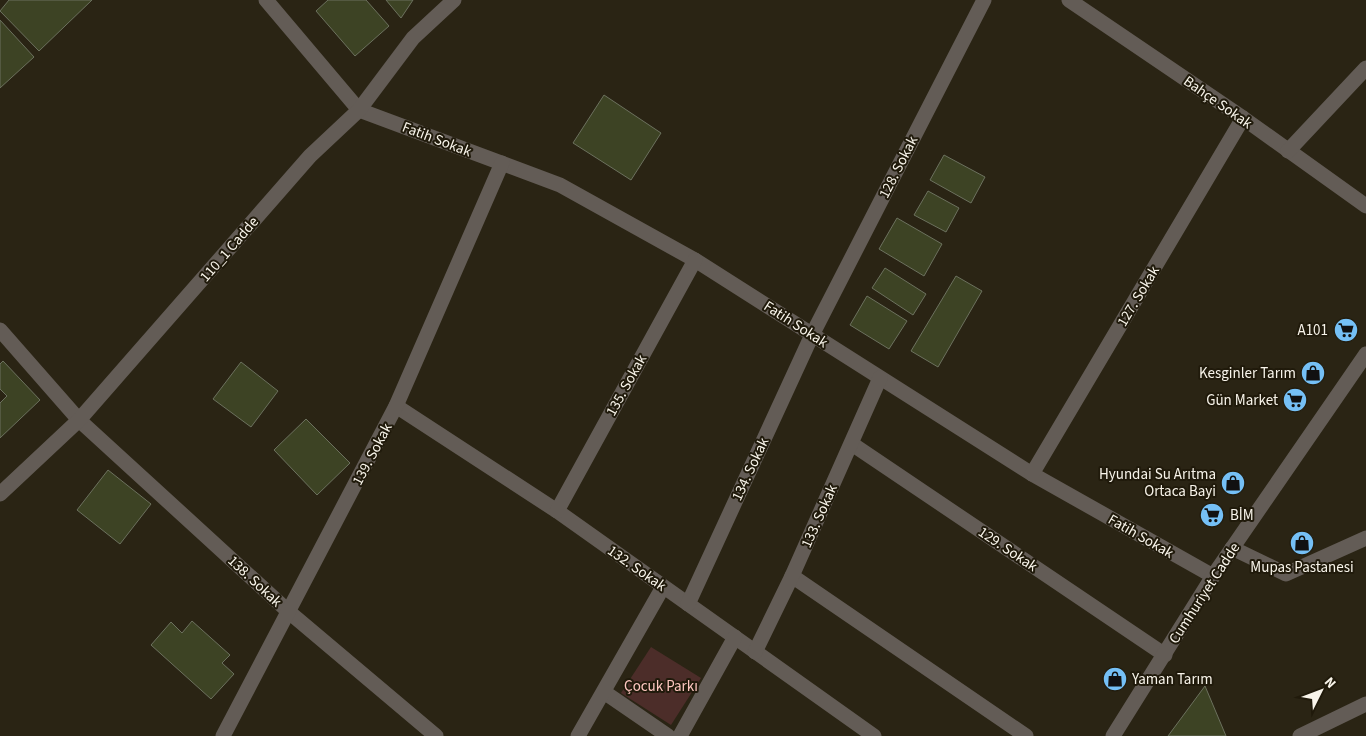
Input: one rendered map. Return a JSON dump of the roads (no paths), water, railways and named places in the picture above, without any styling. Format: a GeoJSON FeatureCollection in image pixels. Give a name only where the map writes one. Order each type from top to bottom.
{"type":"FeatureCollection","features":[{"type":"Feature","properties":{"kind":"street"},"geometry":{"type":"LineString","coordinates":[[266,0],[359,110]]}},
{"type":"Feature","properties":{"kind":"street","name":"110_1 Cadde"},"geometry":{"type":"LineString","coordinates":[[0,494],[79,420],[310,156],[359,110],[413,38],[454,0]]}},
{"type":"Feature","properties":{"kind":"street","name":"128. Sokak"},"geometry":{"type":"LineString","coordinates":[[812,334],[984,0]]}},
{"type":"Feature","properties":{"kind":"street","name":"Bahçe Sokak"},"geometry":{"type":"LineString","coordinates":[[1069,0],[1243,118],[1366,206]]}},
{"type":"Feature","properties":{"kind":"street"},"geometry":{"type":"LineString","coordinates":[[1288,151],[1366,68]]}},
{"type":"Feature","properties":{"kind":"street","name":"Fatih Sokak"},"geometry":{"type":"LineString","coordinates":[[359,110],[560,185],[695,260],[1032,474],[1213,576]]}},
{"type":"Feature","properties":{"kind":"street","name":"127. Sokak"},"geometry":{"type":"LineString","coordinates":[[1032,474],[1243,118]]}},
{"type":"Feature","properties":{"kind":"street","name":"139. Sokak"},"geometry":{"type":"LineString","coordinates":[[223,736],[396,406],[502,163]]}},
{"type":"Feature","properties":{"kind":"street","name":"135. Sokak"},"geometry":{"type":"LineString","coordinates":[[557,511],[695,260]]}},
{"type":"Feature","properties":{"kind":"street","name":"138. Sokak"},"geometry":{"type":"LineString","coordinates":[[0,330],[79,420],[289,612],[436,736]]}},
{"type":"Feature","properties":{"kind":"street","name":"134. Sokak"},"geometry":{"type":"LineString","coordinates":[[688,604],[812,334]]}},
{"type":"Feature","properties":{"kind":"street","name":"Cumhuriyet Cadde"},"geometry":{"type":"LineString","coordinates":[[1113,736],[1213,576],[1366,354]]}},
{"type":"Feature","properties":{"kind":"street","name":"133. Sokak"},"geometry":{"type":"LineString","coordinates":[[755,652],[792,576],[880,378]]}},
{"type":"Feature","properties":{"kind":"street","name":"132. Sokak"},"geometry":{"type":"LineString","coordinates":[[396,406],[557,511],[874,736]]}},
{"type":"Feature","properties":{"kind":"street","name":"129. Sokak"},"geometry":{"type":"LineString","coordinates":[[852,444],[1165,655]]}},
{"type":"Feature","properties":{"kind":"street"},"geometry":{"type":"LineString","coordinates":[[1232,548],[1286,574],[1366,538]]}},
{"type":"Feature","properties":{"kind":"street"},"geometry":{"type":"LineString","coordinates":[[792,576],[1026,736]]}},
{"type":"Feature","properties":{"kind":"street"},"geometry":{"type":"LineString","coordinates":[[578,736],[663,587]]}},
{"type":"Feature","properties":{"kind":"street"},"geometry":{"type":"LineString","coordinates":[[680,736],[735,637]]}},
{"type":"Feature","properties":{"kind":"street"},"geometry":{"type":"LineString","coordinates":[[604,692],[668,736]]}},
{"type":"Feature","properties":{"kind":"street"},"geometry":{"type":"LineString","coordinates":[[1300,736],[1366,704]]}},
{"type":"Feature","properties":{"kind":"place","name":"A101"},"geometry":{"type":"Point","coordinates":[1346,330]}},
{"type":"Feature","properties":{"kind":"place","name":"Kesginler Tarım"},"geometry":{"type":"Point","coordinates":[1313,373]}},
{"type":"Feature","properties":{"kind":"place","name":"Gün Market"},"geometry":{"type":"Point","coordinates":[1295,400]}},
{"type":"Feature","properties":{"kind":"place","name":"Hyundai Su Arıtma Ortaca Bayi"},"geometry":{"type":"Point","coordinates":[1233,483]}},
{"type":"Feature","properties":{"kind":"place","name":"BİM"},"geometry":{"type":"Point","coordinates":[1212,515]}},
{"type":"Feature","properties":{"kind":"place","name":"Mupas Pastanesi"},"geometry":{"type":"Point","coordinates":[1302,543]}},
{"type":"Feature","properties":{"kind":"place","name":"Yaman Tarım"},"geometry":{"type":"Point","coordinates":[1115,679]}},
{"type":"Feature","properties":{"kind":"park label","name":"Çocuk Parkı"},"geometry":{"type":"Point","coordinates":[661,686]}}]}
